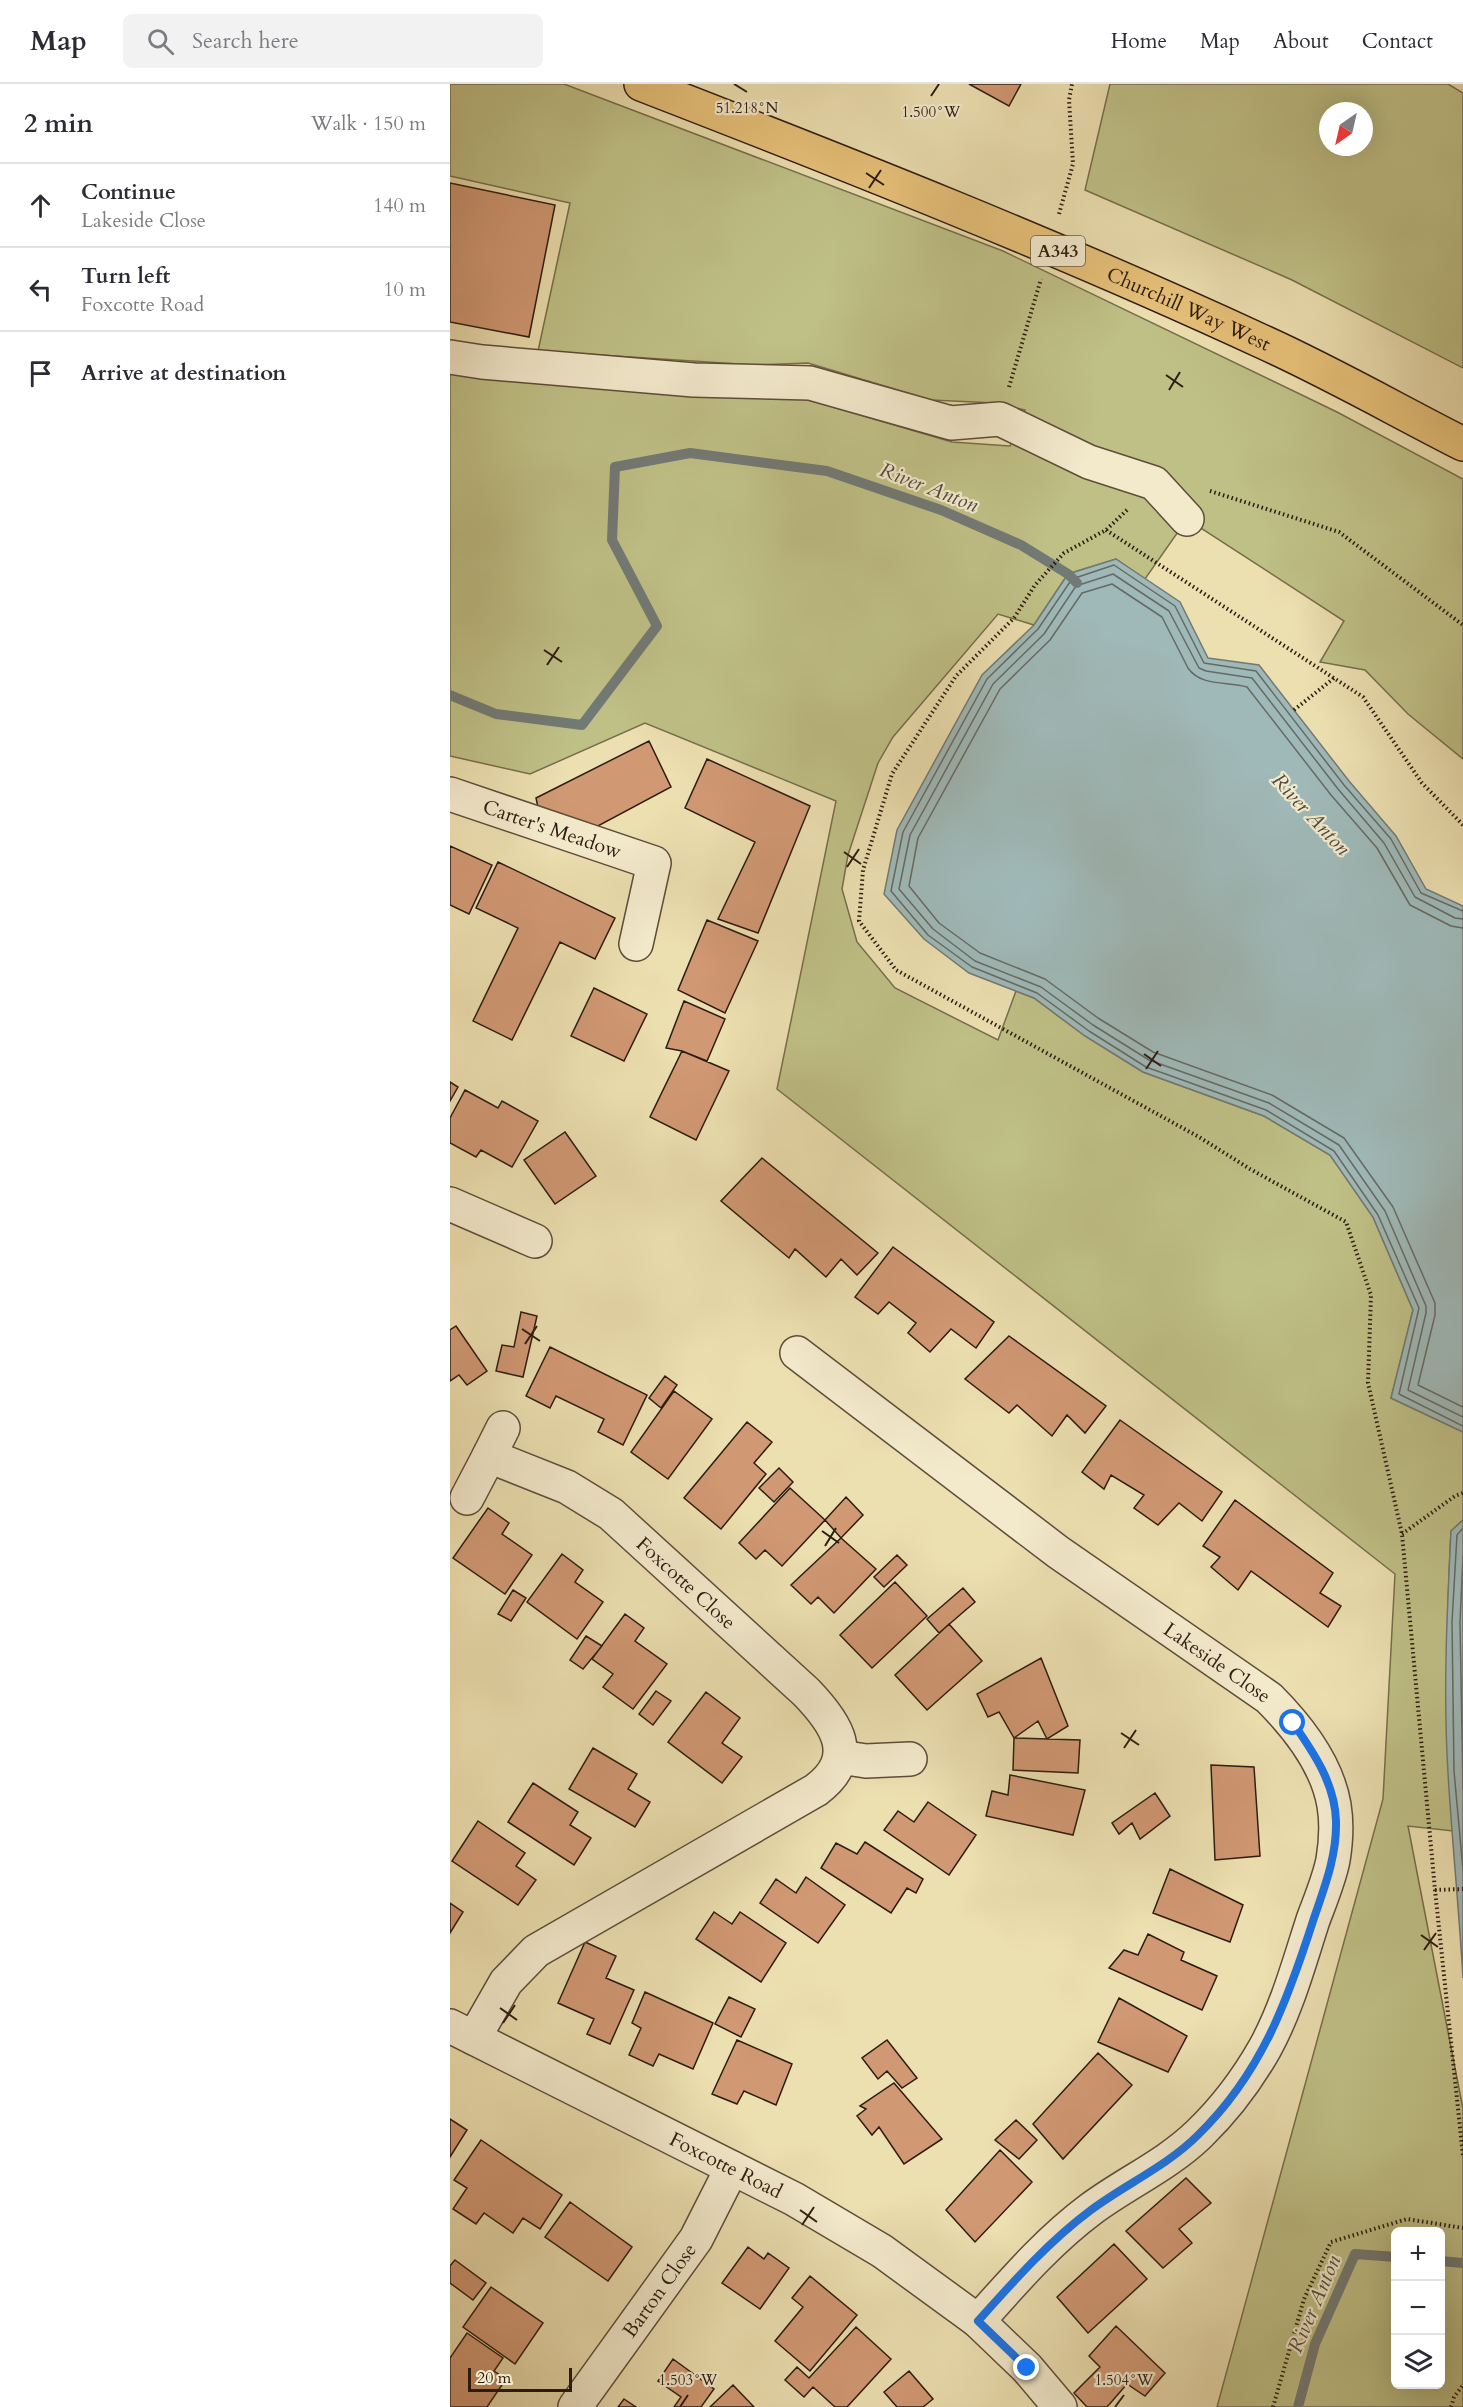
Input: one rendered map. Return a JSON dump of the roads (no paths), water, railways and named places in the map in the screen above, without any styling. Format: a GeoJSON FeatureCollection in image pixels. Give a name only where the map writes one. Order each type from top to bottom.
{"type":"FeatureCollection","features":[{"type":"Feature","properties":{"kind":"main road","name":"Churchill Way West"},"geometry":{"type":"LineString","coordinates":[[641,84],[880,177],[1051,248],[1263,341],[1463,444]]}},
{"type":"Feature","properties":{"kind":"street"},"geometry":{"type":"LineString","coordinates":[[450,357],[482,362],[694,380],[810,383],[951,423],[1000,419],[1089,462],[1154,483],[1187,519]]}},
{"type":"Feature","properties":{"kind":"street","name":"Carter's Meadow"},"geometry":{"type":"LineString","coordinates":[[450,794],[654,863],[636,944]]}},
{"type":"Feature","properties":{"kind":"street"},"geometry":{"type":"LineString","coordinates":[[450,1204],[535,1241]]}},
{"type":"Feature","properties":{"kind":"street","name":"Lakeside Close"},"geometry":{"type":"LineString","coordinates":[[797,1353],[1058,1552],[1269,1698],[1293,1723],[1312,1751],[1325,1776],[1334,1806],[1336,1828],[1332,1862],[1320,1900],[1278,2020],[1264,2049],[1246,2076],[1190,2143],[1143,2177],[1091,2210],[1063,2232],[1027,2267],[978,2321]]}},
{"type":"Feature","properties":{"kind":"street","name":"Foxcotte Close"},"geometry":{"type":"LineString","coordinates":[[466,1498],[496,1442],[610,1514],[752,1641],[825,1712],[836,1730],[840,1757]]}},
{"type":"Feature","properties":{"kind":"street"},"geometry":{"type":"LineString","coordinates":[[462,2032],[536,1951],[816,1790],[833,1775],[840,1757],[866,1761],[910,1759]]}},
{"type":"Feature","properties":{"kind":"street","name":"Foxcotte Road"},"geometry":{"type":"LineString","coordinates":[[462,2032],[794,2199],[882,2251],[978,2321],[1027,2368],[1060,2407]]}},
{"type":"Feature","properties":{"kind":"street","name":"Barton Close"},"geometry":{"type":"LineString","coordinates":[[575,2407],[696,2239],[732,2168]]}},
{"type":"Feature","properties":{"kind":"water"},"geometry":{"type":"Polygon","coordinates":[[[1116,559],[1180,602],[1208,658],[1259,665],[1349,781],[1396,836],[1426,889],[1463,906],[1463,1432],[1391,1398],[1413,1310],[1373,1217],[1330,1155],[1264,1116],[1143,1072],[1085,1036],[1034,998],[969,973],[924,939],[884,894],[897,830],[982,675],[1034,625],[1068,574],[1116,559]]]}},
{"type":"Feature","properties":{"kind":"water"},"geometry":{"type":"Polygon","coordinates":[[[1463,1520],[1463,1978],[1448,1773],[1446,1682],[1451,1531],[1463,1520]]]}},
{"type":"Feature","properties":{"kind":"waterway","name":"River Anton"},"geometry":{"type":"LineString","coordinates":[[450,695],[496,714],[582,725],[657,626],[612,540],[615,467],[690,453],[827,471],[941,510],[1021,545],[1068,574],[1077,583]]}},
{"type":"Feature","properties":{"kind":"waterway","name":"River Anton"},"geometry":{"type":"LineString","coordinates":[[1298,2407],[1315,2344],[1355,2254],[1391,2257]]}},
{"type":"Feature","properties":{"kind":"waterway","name":"River Anton"},"geometry":{"type":"LineString","coordinates":[[1445,2261],[1463,2263]]}}]}
